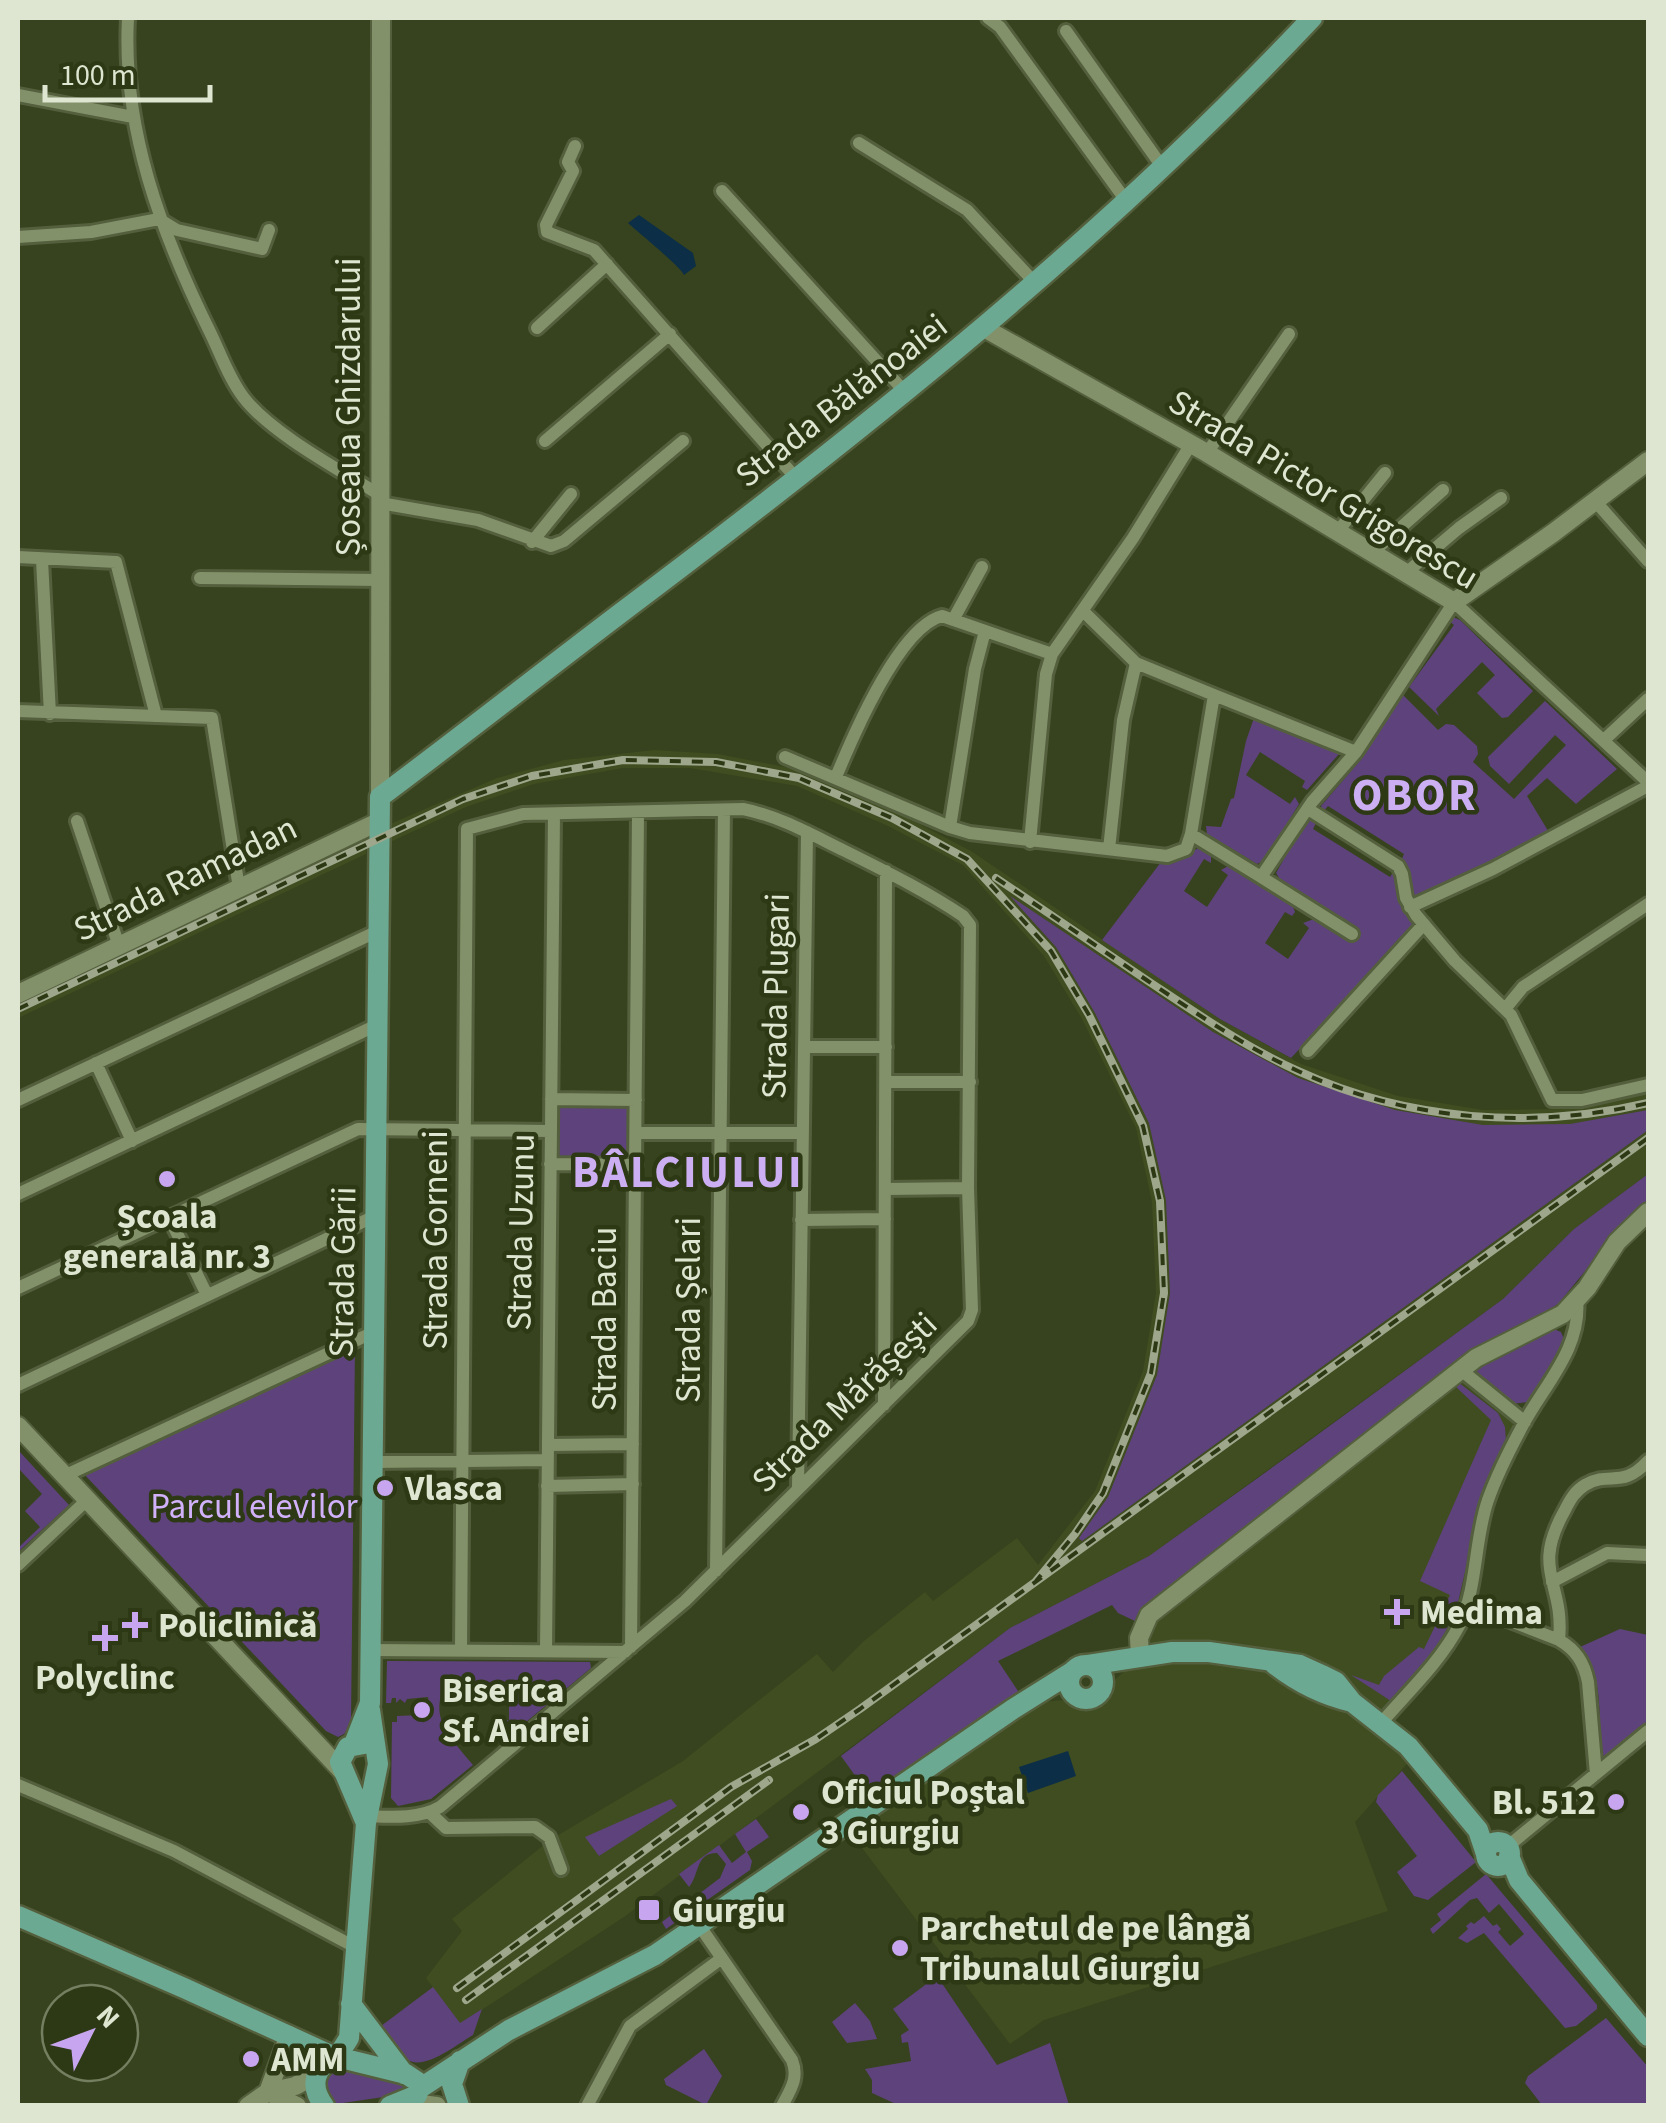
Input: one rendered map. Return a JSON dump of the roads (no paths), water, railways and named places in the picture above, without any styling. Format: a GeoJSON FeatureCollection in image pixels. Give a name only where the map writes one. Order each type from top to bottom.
{"type":"FeatureCollection","features":[{"type":"Feature","properties":{"kind":"main road","name":"Strada Bălănoaiei"},"geometry":{"type":"LineString","coordinates":[[380,796],[796,478],[984,328],[1163,168],[1312,18]]}},
{"type":"Feature","properties":{"kind":"main road","name":"Strada Gării"},"geometry":{"type":"LineString","coordinates":[[351,1746],[370,1708],[380,796]]}},
{"type":"Feature","properties":{"kind":"main road"},"geometry":{"type":"LineString","coordinates":[[397,2104],[413,2081],[640,1964],[700,1926],[1024,1702],[1080,1669],[1140,1656],[1209,1652],[1273,1664],[1317,1691],[1352,1702],[1382,1722],[1408,1746],[1499,1853],[1648,2036]]}},
{"type":"Feature","properties":{"kind":"main road"},"geometry":{"type":"LineString","coordinates":[[1024,1702],[1094,1696],[1140,1656]]}},
{"type":"Feature","properties":{"kind":"main road"},"geometry":{"type":"LineString","coordinates":[[1080,1669],[1100,1674],[1101,1688]]}},
{"type":"Feature","properties":{"kind":"main road"},"geometry":{"type":"LineString","coordinates":[[1078,1697],[1070,1686],[1080,1669]]}},
{"type":"Feature","properties":{"kind":"main road"},"geometry":{"type":"LineString","coordinates":[[316,2075],[349,2038],[367,1819],[376,1763],[370,1708]]}},
{"type":"Feature","properties":{"kind":"main road"},"geometry":{"type":"LineString","coordinates":[[367,1819],[341,1758],[351,1746],[367,1745],[376,1763]]}},
{"type":"Feature","properties":{"kind":"main road"},"geometry":{"type":"LineString","coordinates":[[346,1775],[363,1781],[376,1763]]}},
{"type":"Feature","properties":{"kind":"main road"},"geometry":{"type":"LineString","coordinates":[[18,1916],[336,2057],[413,2081]]}},
{"type":"Feature","properties":{"kind":"main road"},"geometry":{"type":"LineString","coordinates":[[351,2004],[413,2081]]}},
{"type":"Feature","properties":{"kind":"main road"},"geometry":{"type":"LineString","coordinates":[[289,2035],[316,2075],[316,2092],[324,2106]]}},
{"type":"Feature","properties":{"kind":"main road"},"geometry":{"type":"LineString","coordinates":[[459,2106],[452,2084],[463,2058]]}},
{"type":"Feature","properties":{"kind":"street"},"geometry":{"type":"LineString","coordinates":[[128,18],[133,117],[159,220],[242,396],[273,425],[380,499],[478,520],[551,546],[564,541],[683,441]]}},
{"type":"Feature","properties":{"kind":"street","name":"Șoseaua Ghizdarului"},"geometry":{"type":"LineString","coordinates":[[380,796],[381,18]]}},
{"type":"Feature","properties":{"kind":"street"},"geometry":{"type":"LineString","coordinates":[[988,18],[1000,27],[1127,202]]}},
{"type":"Feature","properties":{"kind":"street"},"geometry":{"type":"LineString","coordinates":[[1066,31],[1163,168]]}},
{"type":"Feature","properties":{"kind":"street"},"geometry":{"type":"LineString","coordinates":[[18,96],[133,117]]}},
{"type":"Feature","properties":{"kind":"street"},"geometry":{"type":"LineString","coordinates":[[859,143],[967,210],[1036,284]]}},
{"type":"Feature","properties":{"kind":"street"},"geometry":{"type":"LineString","coordinates":[[575,146],[568,162],[573,170],[546,230],[588,245],[796,478]]}},
{"type":"Feature","properties":{"kind":"street"},"geometry":{"type":"LineString","coordinates":[[722,191],[905,392]]}},
{"type":"Feature","properties":{"kind":"street"},"geometry":{"type":"LineString","coordinates":[[18,237],[91,232],[159,220],[177,230],[262,249],[269,230]]}},
{"type":"Feature","properties":{"kind":"street"},"geometry":{"type":"LineString","coordinates":[[537,328],[607,264]]}},
{"type":"Feature","properties":{"kind":"street","name":"Strada Pictor Grigorescu"},"geometry":{"type":"LineString","coordinates":[[984,328],[1199,448],[1454,602],[1648,784]]}},
{"type":"Feature","properties":{"kind":"street"},"geometry":{"type":"LineString","coordinates":[[545,441],[670,334]]}},
{"type":"Feature","properties":{"kind":"street"},"geometry":{"type":"LineString","coordinates":[[1030,842],[1046,674],[1052,654],[1199,448],[1289,334]]}},
{"type":"Feature","properties":{"kind":"street"},"geometry":{"type":"LineString","coordinates":[[1261,877],[1308,809],[1356,752],[1454,602],[1648,461]]}},
{"type":"Feature","properties":{"kind":"street"},"geometry":{"type":"LineString","coordinates":[[1338,531],[1386,473]]}},
{"type":"Feature","properties":{"kind":"street"},"geometry":{"type":"LineString","coordinates":[[1372,553],[1443,490]]}},
{"type":"Feature","properties":{"kind":"street"},"geometry":{"type":"LineString","coordinates":[[532,542],[571,494]]}},
{"type":"Feature","properties":{"kind":"street"},"geometry":{"type":"LineString","coordinates":[[1406,573],[1501,498]]}},
{"type":"Feature","properties":{"kind":"street"},"geometry":{"type":"LineString","coordinates":[[1596,502],[1648,561]]}},
{"type":"Feature","properties":{"kind":"street"},"geometry":{"type":"LineString","coordinates":[[18,558],[116,562],[156,716]]}},
{"type":"Feature","properties":{"kind":"street"},"geometry":{"type":"LineString","coordinates":[[42,560],[50,714]]}},
{"type":"Feature","properties":{"kind":"street"},"geometry":{"type":"LineString","coordinates":[[953,620],[982,567]]}},
{"type":"Feature","properties":{"kind":"street"},"geometry":{"type":"LineString","coordinates":[[200,578],[381,580]]}},
{"type":"Feature","properties":{"kind":"street"},"geometry":{"type":"LineString","coordinates":[[1084,611],[1136,663],[1356,752]]}},
{"type":"Feature","properties":{"kind":"street"},"geometry":{"type":"LineString","coordinates":[[836,777],[868,704],[931,620],[942,616],[1052,654]]}},
{"type":"Feature","properties":{"kind":"street"},"geometry":{"type":"LineString","coordinates":[[950,828],[975,668],[985,631]]}},
{"type":"Feature","properties":{"kind":"street"},"geometry":{"type":"LineString","coordinates":[[1110,849],[1123,720],[1136,663]]}},
{"type":"Feature","properties":{"kind":"street"},"geometry":{"type":"LineString","coordinates":[[785,758],[950,828],[1030,842],[1174,856],[1186,849],[1192,834],[1214,695]]}},
{"type":"Feature","properties":{"kind":"street"},"geometry":{"type":"LineString","coordinates":[[1604,740],[1648,699]]}},
{"type":"Feature","properties":{"kind":"street"},"geometry":{"type":"LineString","coordinates":[[18,711],[212,718],[239,888]]}},
{"type":"Feature","properties":{"kind":"street"},"geometry":{"type":"LineString","coordinates":[[1410,907],[1493,869],[1648,784]]}},
{"type":"Feature","properties":{"kind":"street"},"geometry":{"type":"LineString","coordinates":[[1308,809],[1398,866],[1410,907],[1490,998],[1511,1015],[1552,1100],[1582,1100],[1648,1085]]}},
{"type":"Feature","properties":{"kind":"street"},"geometry":{"type":"LineString","coordinates":[[554,814],[724,810],[760,813],[886,871],[884,1406]]}},
{"type":"Feature","properties":{"kind":"street","name":"Strada Șelari"},"geometry":{"type":"LineString","coordinates":[[716,1571],[724,810]]}},
{"type":"Feature","properties":{"kind":"street","name":"Strada Baciu"},"geometry":{"type":"LineString","coordinates":[[628,1650],[634,1444],[638,812]]}},
{"type":"Feature","properties":{"kind":"street","name":"Strada Gorneni"},"geometry":{"type":"LineString","coordinates":[[461,1650],[467,829],[509,816],[554,814]]}},
{"type":"Feature","properties":{"kind":"street","name":"Strada Uzunu"},"geometry":{"type":"LineString","coordinates":[[546,1651],[554,814]]}},
{"type":"Feature","properties":{"kind":"street"},"geometry":{"type":"LineString","coordinates":[[76,821],[119,946]]}},
{"type":"Feature","properties":{"kind":"street","name":"Strada Ramadan"},"geometry":{"type":"LineString","coordinates":[[18,994],[380,821]]}},
{"type":"Feature","properties":{"kind":"street","name":"Strada Plugari"},"geometry":{"type":"LineString","coordinates":[[798,1488],[807,832]]}},
{"type":"Feature","properties":{"kind":"street"},"geometry":{"type":"LineString","coordinates":[[1192,834],[1352,934]]}},
{"type":"Feature","properties":{"kind":"street","name":"Strada Mărășești"},"geometry":{"type":"LineString","coordinates":[[430,1813],[628,1650],[716,1571],[971,1316],[970,925],[958,912],[886,871]]}},
{"type":"Feature","properties":{"kind":"street"},"geometry":{"type":"LineString","coordinates":[[1505,1009],[1523,987],[1648,904]]}},
{"type":"Feature","properties":{"kind":"street"},"geometry":{"type":"LineString","coordinates":[[1308,1051],[1424,924]]}},
{"type":"Feature","properties":{"kind":"street"},"geometry":{"type":"LineString","coordinates":[[18,1100],[378,931]]}},
{"type":"Feature","properties":{"kind":"street"},"geometry":{"type":"LineString","coordinates":[[18,1194],[377,1026]]}},
{"type":"Feature","properties":{"kind":"street"},"geometry":{"type":"LineString","coordinates":[[804,1047],[886,1047]]}},
{"type":"Feature","properties":{"kind":"street"},"geometry":{"type":"LineString","coordinates":[[96,1063],[132,1141]]}},
{"type":"Feature","properties":{"kind":"street"},"geometry":{"type":"LineString","coordinates":[[886,1082],[970,1082]]}},
{"type":"Feature","properties":{"kind":"street"},"geometry":{"type":"LineString","coordinates":[[551,1099],[636,1100]]}},
{"type":"Feature","properties":{"kind":"street"},"geometry":{"type":"LineString","coordinates":[[18,1288],[353,1130],[551,1131]]}},
{"type":"Feature","properties":{"kind":"street"},"geometry":{"type":"LineString","coordinates":[[636,1133],[803,1133]]}},
{"type":"Feature","properties":{"kind":"street"},"geometry":{"type":"LineString","coordinates":[[550,1164],[636,1165]]}},
{"type":"Feature","properties":{"kind":"street"},"geometry":{"type":"LineString","coordinates":[[886,1188],[968,1188]]}},
{"type":"Feature","properties":{"kind":"street"},"geometry":{"type":"LineString","coordinates":[[1140,1656],[1139,1638],[1149,1614],[1461,1370],[1488,1351],[1552,1322],[1578,1298],[1617,1242],[1648,1212]]}},
{"type":"Feature","properties":{"kind":"street"},"geometry":{"type":"LineString","coordinates":[[169,1216],[207,1295]]}},
{"type":"Feature","properties":{"kind":"street"},"geometry":{"type":"LineString","coordinates":[[18,1385],[376,1216]]}},
{"type":"Feature","properties":{"kind":"street"},"geometry":{"type":"LineString","coordinates":[[801,1220],[885,1219]]}},
{"type":"Feature","properties":{"kind":"street"},"geometry":{"type":"LineString","coordinates":[[1382,1722],[1459,1626],[1467,1604],[1486,1504],[1525,1422],[1570,1346],[1578,1319],[1578,1298]]}},
{"type":"Feature","properties":{"kind":"street"},"geometry":{"type":"LineString","coordinates":[[64,1476],[374,1332]]}},
{"type":"Feature","properties":{"kind":"street"},"geometry":{"type":"LineString","coordinates":[[1461,1370],[1525,1422]]}},
{"type":"Feature","properties":{"kind":"street"},"geometry":{"type":"LineString","coordinates":[[18,1426],[346,1775]]}},
{"type":"Feature","properties":{"kind":"street"},"geometry":{"type":"LineString","coordinates":[[548,1444],[634,1444]]}},
{"type":"Feature","properties":{"kind":"street"},"geometry":{"type":"LineString","coordinates":[[372,1462],[547,1460]]}},
{"type":"Feature","properties":{"kind":"street"},"geometry":{"type":"LineString","coordinates":[[1559,1640],[1560,1618],[1547,1558],[1549,1542],[1573,1495],[1594,1482],[1628,1478],[1648,1460]]}},
{"type":"Feature","properties":{"kind":"street"},"geometry":{"type":"LineString","coordinates":[[547,1486],[633,1484]]}},
{"type":"Feature","properties":{"kind":"street"},"geometry":{"type":"LineString","coordinates":[[18,1565],[88,1500]]}},
{"type":"Feature","properties":{"kind":"street"},"geometry":{"type":"LineString","coordinates":[[1552,1582],[1608,1553],[1648,1555]]}},
{"type":"Feature","properties":{"kind":"street"},"geometry":{"type":"LineString","coordinates":[[1467,1604],[1572,1648],[1586,1669],[1596,1774]]}},
{"type":"Feature","properties":{"kind":"street"},"geometry":{"type":"LineString","coordinates":[[370,1650],[628,1650]]}},
{"type":"Feature","properties":{"kind":"street"},"geometry":{"type":"LineString","coordinates":[[1499,1853],[1647,1736]]}},
{"type":"Feature","properties":{"kind":"street"},"geometry":{"type":"LineString","coordinates":[[316,1742],[351,1746]]}},
{"type":"Feature","properties":{"kind":"street"},"geometry":{"type":"LineString","coordinates":[[18,1785],[148,1838],[355,1947]]}},
{"type":"Feature","properties":{"kind":"street"},"geometry":{"type":"LineString","coordinates":[[367,1819],[430,1813],[446,1828],[535,1827],[549,1837],[561,1869]]}},
{"type":"Feature","properties":{"kind":"street"},"geometry":{"type":"LineString","coordinates":[[700,1926],[792,2060],[795,2081],[782,2106]]}},
{"type":"Feature","properties":{"kind":"street"},"geometry":{"type":"LineString","coordinates":[[587,2106],[630,2026],[722,1958]]}},
{"type":"Feature","properties":{"kind":"street"},"geometry":{"type":"LineString","coordinates":[[268,2092],[289,2035]]}},
{"type":"Feature","properties":{"kind":"street"},"geometry":{"type":"LineString","coordinates":[[248,2106],[268,2092],[295,2086],[316,2075]]}},
{"type":"Feature","properties":{"kind":"street"},"geometry":{"type":"LineString","coordinates":[[413,2081],[451,2106]]}},
{"type":"Feature","properties":{"kind":"street"},"geometry":{"type":"LineString","coordinates":[[268,2092],[296,2106]]}},
{"type":"Feature","properties":{"kind":"street"},"geometry":{"type":"LineString","coordinates":[[397,2104],[437,2106]]}},
{"type":"Feature","properties":{"kind":"water"},"geometry":{"type":"Polygon","coordinates":[[[639,215],[693,253],[696,266],[684,275],[628,223],[639,215]]]}},
{"type":"Feature","properties":{"kind":"water"},"geometry":{"type":"Polygon","coordinates":[[[1068,1751],[1076,1776],[1028,1793],[1019,1767],[1068,1751]]]}},
{"type":"Feature","properties":{"kind":"railway"},"geometry":{"type":"LineString","coordinates":[[18,1009],[463,799],[532,776],[623,760],[716,762],[799,778],[892,818],[967,859],[1051,951],[1089,1015],[1143,1126],[1160,1201],[1164,1293],[1151,1373],[1103,1493],[1036,1581]]}},
{"type":"Feature","properties":{"kind":"railway"},"geometry":{"type":"LineString","coordinates":[[996,878],[1221,1029],[1278,1062],[1340,1088],[1382,1101],[1471,1116],[1560,1116],[1648,1103]]}},
{"type":"Feature","properties":{"kind":"railway"},"geometry":{"type":"LineString","coordinates":[[457,1988],[731,1787],[860,1709],[1648,1138]]}},
{"type":"Feature","properties":{"kind":"railway"},"geometry":{"type":"LineString","coordinates":[[466,2000],[769,1780]]}},
{"type":"Feature","properties":{"kind":"place","name":"Școala generală nr. 3"},"geometry":{"type":"Point","coordinates":[167,1179]}},
{"type":"Feature","properties":{"kind":"place","name":"Vlasca"},"geometry":{"type":"Point","coordinates":[385,1488]}},
{"type":"Feature","properties":{"kind":"place","name":"Medima"},"geometry":{"type":"Point","coordinates":[1397,1612]}},
{"type":"Feature","properties":{"kind":"place","name":"Policlinică"},"geometry":{"type":"Point","coordinates":[135,1625]}},
{"type":"Feature","properties":{"kind":"place","name":"Polyclinc"},"geometry":{"type":"Point","coordinates":[105,1638]}},
{"type":"Feature","properties":{"kind":"place","name":"Biserica Sf. Andrei"},"geometry":{"type":"Point","coordinates":[422,1710]}},
{"type":"Feature","properties":{"kind":"place","name":"Bl. 512"},"geometry":{"type":"Point","coordinates":[1616,1802]}},
{"type":"Feature","properties":{"kind":"place","name":"Oficiul Poștal 3 Giurgiu"},"geometry":{"type":"Point","coordinates":[801,1812]}},
{"type":"Feature","properties":{"kind":"place","name":"Giurgiu"},"geometry":{"type":"Point","coordinates":[649,1910]}},
{"type":"Feature","properties":{"kind":"place","name":"Parchetul de pe lângă Tribunalul Giurgiu"},"geometry":{"type":"Point","coordinates":[900,1948]}},
{"type":"Feature","properties":{"kind":"place","name":"AMM"},"geometry":{"type":"Point","coordinates":[251,2059]}},
{"type":"Feature","properties":{"kind":"district","name":"OBOR"},"geometry":{"type":"Point","coordinates":[1415,794]}},
{"type":"Feature","properties":{"kind":"district","name":"BÂLCIULUI"},"geometry":{"type":"Point","coordinates":[688,1171]}},
{"type":"Feature","properties":{"kind":"park label","name":"Parcul elevilor"},"geometry":{"type":"Point","coordinates":[254,1506]}}]}
